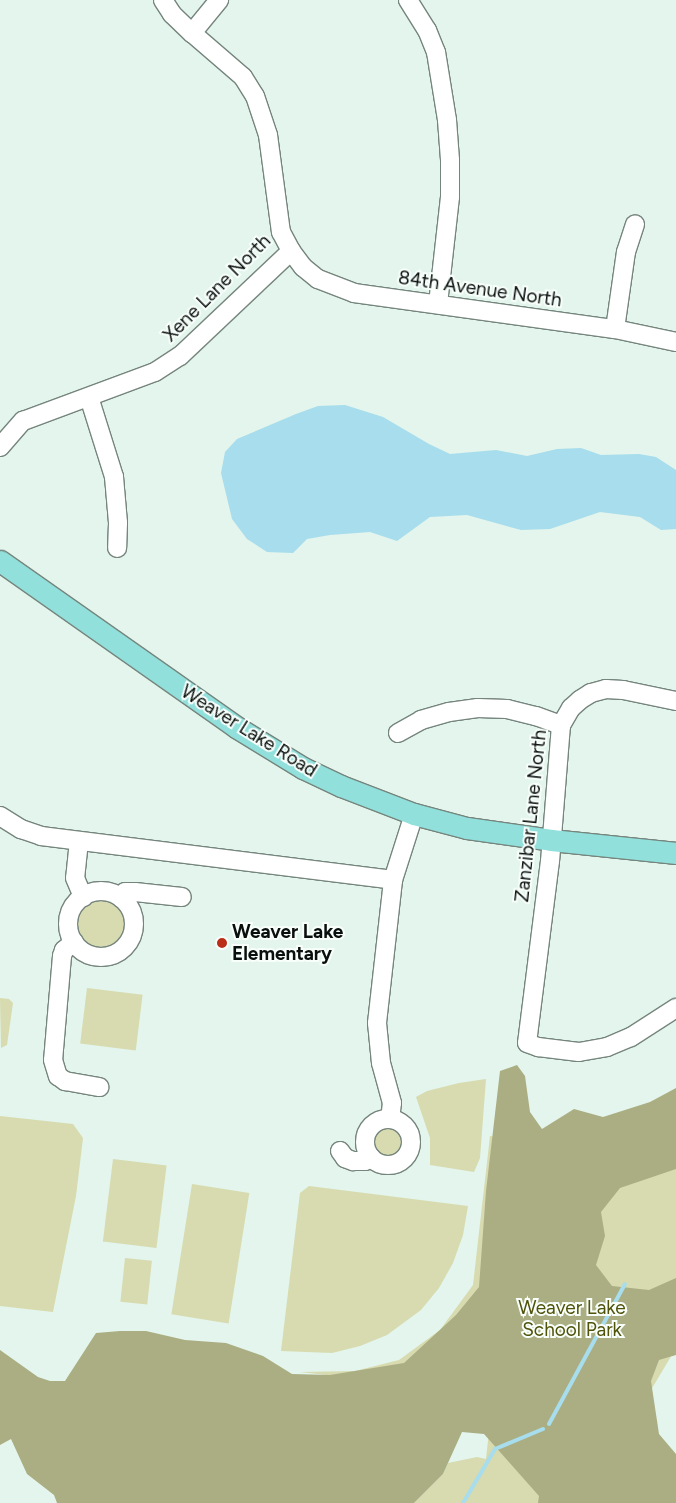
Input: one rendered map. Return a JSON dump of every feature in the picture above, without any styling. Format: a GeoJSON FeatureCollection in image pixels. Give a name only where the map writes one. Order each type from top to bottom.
{"type":"FeatureCollection","features":[{"type":"Feature","properties":{"kind":"main road","name":"Weaver Lake Road"},"geometry":{"type":"LineString","coordinates":[[0,561],[236,727],[274,751],[329,781],[414,814],[467,828],[551,840],[676,853]]}},
{"type":"Feature","properties":{"kind":"street","name":"Xene Lane North"},"geometry":{"type":"LineString","coordinates":[[0,447],[24,421],[155,372],[180,356],[291,251],[281,232],[268,135],[255,96],[243,77],[172,14],[163,0]]}},
{"type":"Feature","properties":{"kind":"street"},"geometry":{"type":"LineString","coordinates":[[192,33],[219,0]]}},
{"type":"Feature","properties":{"kind":"street"},"geometry":{"type":"LineString","coordinates":[[408,0],[427,30],[436,52],[447,120],[450,197],[438,304]]}},
{"type":"Feature","properties":{"kind":"street"},"geometry":{"type":"LineString","coordinates":[[615,329],[626,252],[635,224]]}},
{"type":"Feature","properties":{"kind":"street","name":"84th Avenue North"},"geometry":{"type":"LineString","coordinates":[[291,251],[304,267],[318,279],[337,288],[354,293],[615,329],[676,342]]}},
{"type":"Feature","properties":{"kind":"street"},"geometry":{"type":"LineString","coordinates":[[89,397],[114,478],[118,523],[117,548]]}},
{"type":"Feature","properties":{"kind":"street","name":"Zanzibar Lane North"},"geometry":{"type":"LineString","coordinates":[[676,702],[623,690],[606,689],[591,693],[580,700],[571,708],[561,725],[551,840],[527,1043],[538,1047],[579,1052],[607,1047],[631,1037],[676,1008]]}},
{"type":"Feature","properties":{"kind":"street"},"geometry":{"type":"LineString","coordinates":[[398,733],[421,720],[449,712],[478,708],[507,709],[561,725]]}},
{"type":"Feature","properties":{"kind":"street"},"geometry":{"type":"LineString","coordinates":[[390,1120],[392,1103],[382,1063],[377,1023],[393,880],[414,814]]}},
{"type":"Feature","properties":{"kind":"street"},"geometry":{"type":"LineString","coordinates":[[0,816],[21,829],[41,836],[393,880]]}},
{"type":"Feature","properties":{"kind":"street"},"geometry":{"type":"LineString","coordinates":[[79,841],[75,878],[83,897]]}},
{"type":"Feature","properties":{"kind":"street"},"geometry":{"type":"LineString","coordinates":[[97,891],[106,891],[121,898],[132,911],[134,928],[132,936],[122,950],[114,954],[97,956],[82,950],[74,942],[69,928],[69,920],[75,904],[83,897],[97,891]]}},
{"type":"Feature","properties":{"kind":"street"},"geometry":{"type":"LineString","coordinates":[[121,898],[124,892],[182,897]]}},
{"type":"Feature","properties":{"kind":"street"},"geometry":{"type":"LineString","coordinates":[[74,942],[64,950],[62,956],[53,1060],[58,1076],[65,1081],[99,1087]]}},
{"type":"Feature","properties":{"kind":"street"},"geometry":{"type":"LineString","coordinates":[[382,1120],[398,1121],[409,1132],[411,1148],[408,1155],[395,1165],[379,1164],[371,1157],[366,1145],[369,1130],[382,1120]]}},
{"type":"Feature","properties":{"kind":"street"},"geometry":{"type":"LineString","coordinates":[[340,1151],[346,1158],[353,1161],[365,1161],[371,1157]]}},
{"type":"Feature","properties":{"kind":"green space"},"geometry":{"type":"Polygon","coordinates":[[[97,900],[107,900],[119,907],[126,919],[126,929],[119,941],[107,948],[97,948],[89,944],[82,937],[78,929],[78,919],[82,911],[89,904],[97,900]]]}},
{"type":"Feature","properties":{"kind":"green space"},"geometry":{"type":"Polygon","coordinates":[[[87,988],[143,995],[136,1050],[80,1044],[87,988]]]}},
{"type":"Feature","properties":{"kind":"green space"},"geometry":{"type":"Polygon","coordinates":[[[0,998],[9,999],[13,1003],[7,1045],[1,1048],[0,998]]]}},
{"type":"Feature","properties":{"kind":"green space"},"geometry":{"type":"Polygon","coordinates":[[[517,1065],[525,1076],[530,1112],[542,1129],[574,1109],[603,1117],[650,1102],[676,1088],[676,1169],[620,1188],[601,1212],[605,1236],[596,1265],[612,1286],[649,1290],[676,1278],[676,1355],[659,1360],[651,1381],[659,1434],[676,1454],[676,1503],[538,1503],[539,1496],[484,1434],[462,1432],[443,1474],[414,1503],[57,1503],[54,1495],[27,1474],[11,1439],[0,1445],[0,1350],[38,1377],[50,1381],[65,1381],[96,1333],[120,1331],[146,1331],[185,1340],[226,1343],[263,1356],[292,1374],[330,1375],[404,1363],[456,1315],[479,1287],[486,1191],[500,1071],[517,1065]]]}},
{"type":"Feature","properties":{"kind":"green space"},"geometry":{"type":"Polygon","coordinates":[[[486,1079],[480,1158],[474,1172],[430,1165],[430,1138],[416,1097],[427,1091],[486,1079]]]}},
{"type":"Feature","properties":{"kind":"green space","name":"Weaver Lake School Park"},"geometry":{"type":"Polygon","coordinates":[[[676,1100],[676,1348],[595,1484],[633,1503],[414,1503],[443,1474],[448,1463],[477,1457],[486,1459],[493,1394],[300,1372],[355,1371],[399,1360],[440,1330],[473,1285],[490,1136],[563,1145],[676,1100]]]}},
{"type":"Feature","properties":{"kind":"green space"},"geometry":{"type":"Polygon","coordinates":[[[0,1116],[73,1124],[83,1138],[76,1196],[53,1312],[0,1306],[0,1116]]]}},
{"type":"Feature","properties":{"kind":"green space"},"geometry":{"type":"Polygon","coordinates":[[[388,1129],[398,1133],[402,1143],[398,1153],[388,1157],[378,1153],[374,1143],[378,1133],[388,1129]]]}},
{"type":"Feature","properties":{"kind":"green space"},"geometry":{"type":"Polygon","coordinates":[[[113,1159],[167,1166],[156,1248],[103,1241],[113,1159]]]}},
{"type":"Feature","properties":{"kind":"green space"},"geometry":{"type":"Polygon","coordinates":[[[192,1184],[249,1193],[229,1323],[171,1314],[192,1184]]]}},
{"type":"Feature","properties":{"kind":"green space"},"geometry":{"type":"Polygon","coordinates":[[[309,1186],[468,1206],[463,1235],[453,1263],[439,1288],[421,1310],[387,1335],[360,1346],[332,1353],[281,1351],[300,1193],[309,1186]]]}},
{"type":"Feature","properties":{"kind":"green space"},"geometry":{"type":"Polygon","coordinates":[[[125,1258],[152,1261],[147,1305],[120,1302],[125,1258]]]}},
{"type":"Feature","properties":{"kind":"water"},"geometry":{"type":"Polygon","coordinates":[[[345,405],[383,417],[450,454],[496,450],[527,456],[557,449],[581,448],[601,455],[639,454],[656,457],[676,470],[676,529],[661,530],[640,517],[600,512],[550,529],[521,530],[467,515],[430,517],[397,541],[370,532],[330,535],[307,539],[293,553],[267,552],[247,539],[232,519],[221,473],[225,452],[237,439],[296,414],[318,406],[345,405]]]}},
{"type":"Feature","properties":{"kind":"waterway"},"geometry":{"type":"LineString","coordinates":[[549,1424],[625,1284]]}},
{"type":"Feature","properties":{"kind":"waterway"},"geometry":{"type":"LineString","coordinates":[[463,1503],[495,1449],[543,1429]]}},
{"type":"Feature","properties":{"kind":"place","name":"Weaver Lake Elementary"},"geometry":{"type":"Point","coordinates":[222,943]}}]}
